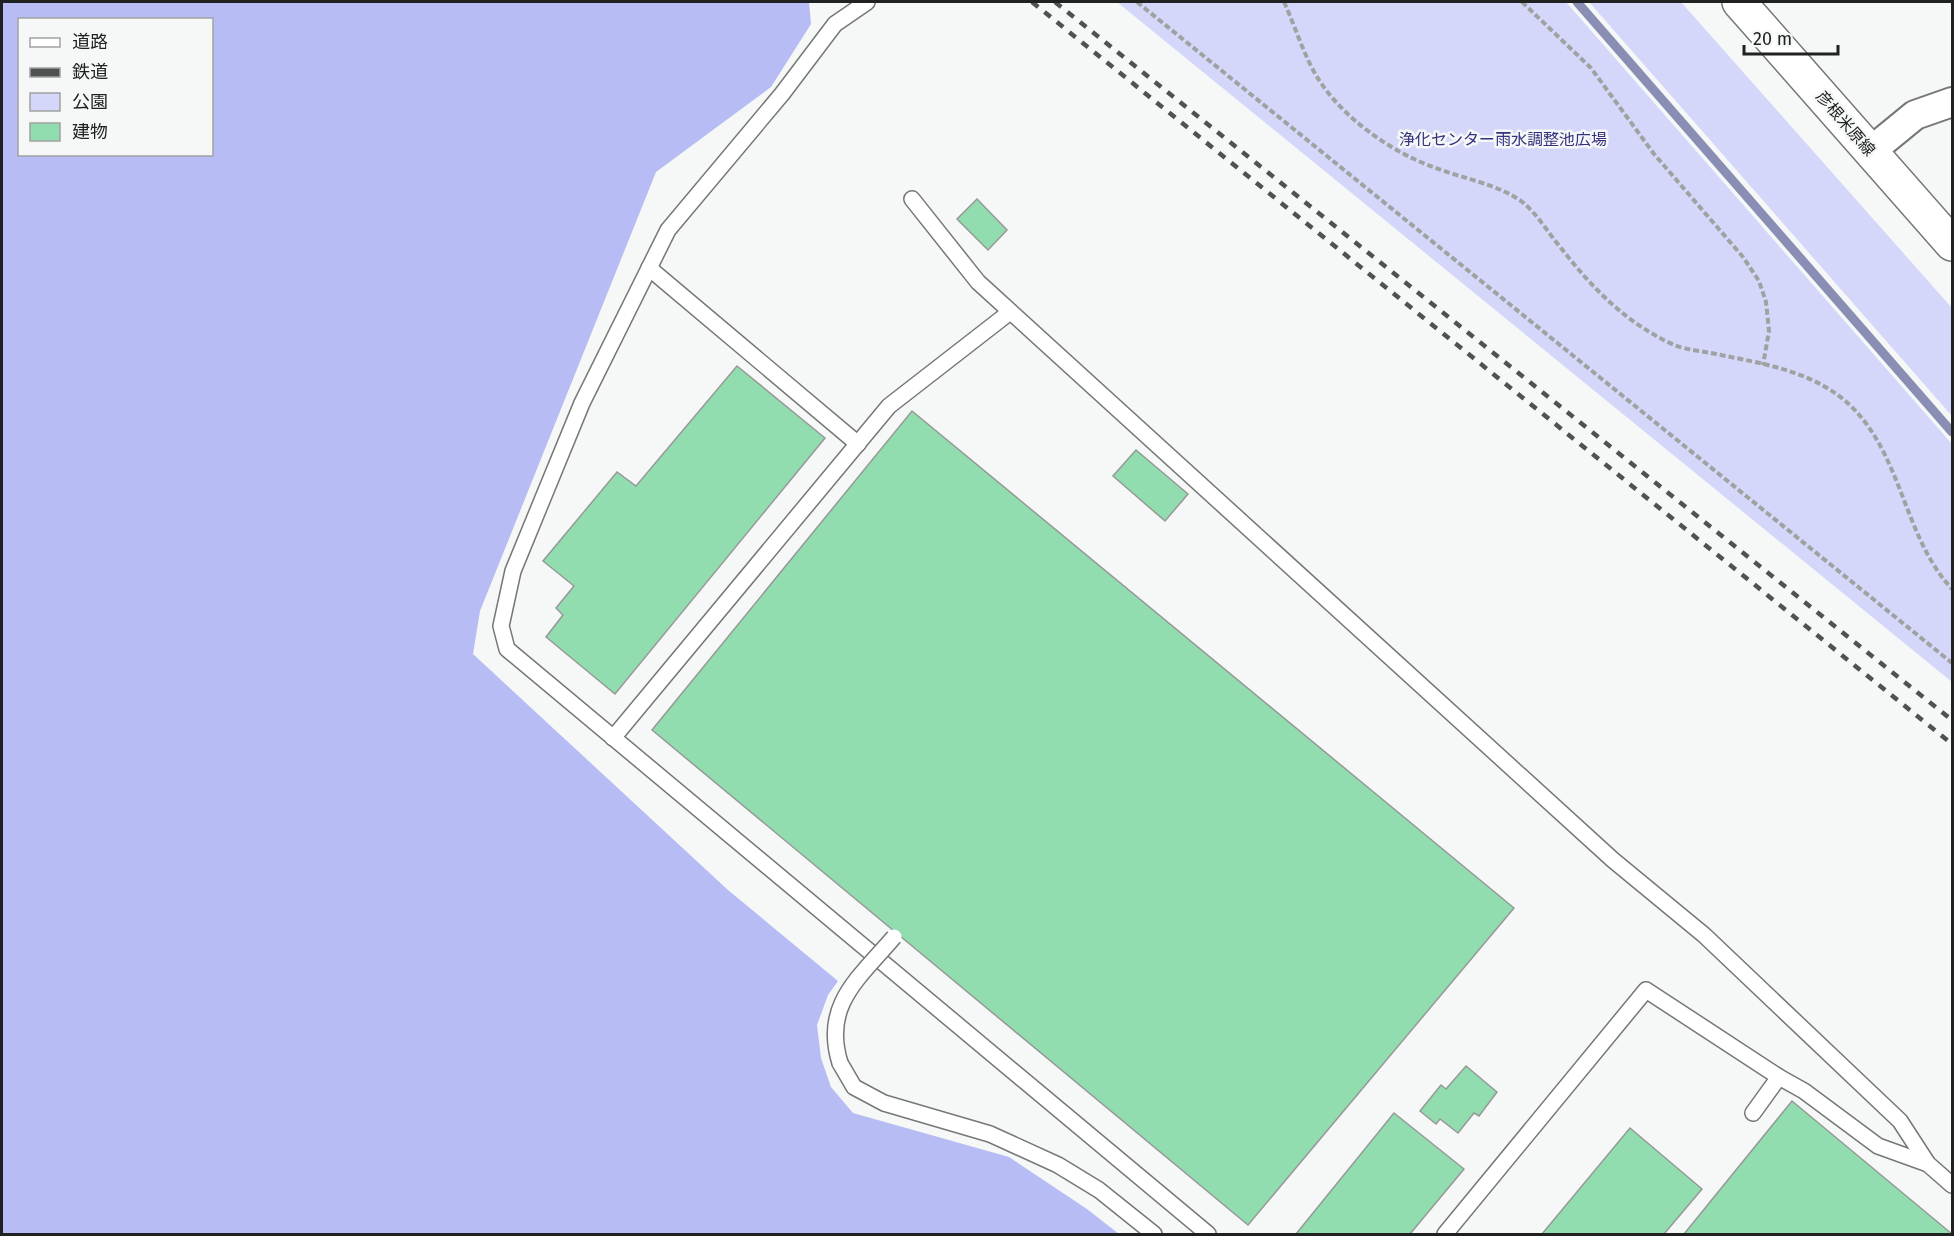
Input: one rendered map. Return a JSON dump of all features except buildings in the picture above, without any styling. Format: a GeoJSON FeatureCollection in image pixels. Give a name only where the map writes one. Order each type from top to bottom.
{"type":"FeatureCollection","features":[{"type":"Feature","properties":{"kind":"main road","name":"彦根米原線"},"geometry":{"type":"LineString","coordinates":[[1739,2],[1953,244]]}},
{"type":"Feature","properties":{"kind":"street"},"geometry":{"type":"LineString","coordinates":[[1871,151],[1915,115],[1953,102]]}},
{"type":"Feature","properties":{"kind":"lane"},"geometry":{"type":"LineString","coordinates":[[867,2],[835,24],[782,94],[699,190],[668,230],[582,403],[513,571],[501,626],[507,650],[1208,1234]]}},
{"type":"Feature","properties":{"kind":"lane"},"geometry":{"type":"LineString","coordinates":[[912,199],[978,282],[1613,860],[1704,935],[1900,1121],[1928,1164],[1953,1185]]}},
{"type":"Feature","properties":{"kind":"lane"},"geometry":{"type":"LineString","coordinates":[[649,268],[858,444]]}},
{"type":"Feature","properties":{"kind":"lane"},"geometry":{"type":"LineString","coordinates":[[614,738],[888,406],[1010,312]]}},
{"type":"Feature","properties":{"kind":"lane"},"geometry":{"type":"LineString","coordinates":[[894,937],[848,990],[836,1016],[834,1042],[840,1063],[854,1087],[884,1103],[990,1134],[1058,1165],[1099,1190],[1154,1234]]}},
{"type":"Feature","properties":{"kind":"lane"},"geometry":{"type":"LineString","coordinates":[[1444,1234],[1646,990],[1804,1091],[1878,1146],[1928,1164]]}},
{"type":"Feature","properties":{"kind":"lane"},"geometry":{"type":"LineString","coordinates":[[1753,1113],[1779,1077]]}},
{"type":"Feature","properties":{"kind":"path"},"geometry":{"type":"LineString","coordinates":[[1137,2],[1953,663]]}},
{"type":"Feature","properties":{"kind":"path"},"geometry":{"type":"LineString","coordinates":[[1284,2],[1320,82],[1356,119],[1396,150],[1418,162],[1504,192],[1521,201],[1540,220],[1588,283],[1611,306],[1641,328],[1677,346],[1808,376],[1845,400],[1877,437],[1923,548],[1938,573],[1953,589]]}},
{"type":"Feature","properties":{"kind":"path"},"geometry":{"type":"LineString","coordinates":[[1522,2],[1591,68],[1653,154],[1743,257],[1759,281],[1766,302],[1769,331],[1763,364]]}},
{"type":"Feature","properties":{"kind":"green space","name":"浄化センター雨水調整池広場"},"geometry":{"type":"Polygon","coordinates":[[[1117,2],[1566,2],[1952,444],[1952,682],[1117,2]]]}},
{"type":"Feature","properties":{"kind":"green space"},"geometry":{"type":"Polygon","coordinates":[[[1589,2],[1681,2],[1952,308],[1952,416],[1589,2]]]}},
{"type":"Feature","properties":{"kind":"shaded area"},"geometry":{"type":"Polygon","coordinates":[[[2,2],[809,2],[811,24],[771,87],[656,172],[480,611],[473,654],[728,890],[838,981],[828,995],[817,1025],[821,1058],[831,1087],[853,1113],[1009,1157],[1087,1209],[1119,1234],[2,1234],[2,2]]]}},
{"type":"Feature","properties":{"kind":"waterway"},"geometry":{"type":"LineString","coordinates":[[1577,2],[1952,432]]}},
{"type":"Feature","properties":{"kind":"railway"},"geometry":{"type":"LineString","coordinates":[[1032,2],[1952,744]]}},
{"type":"Feature","properties":{"kind":"railway"},"geometry":{"type":"LineString","coordinates":[[1055,2],[1952,720]]}}]}
